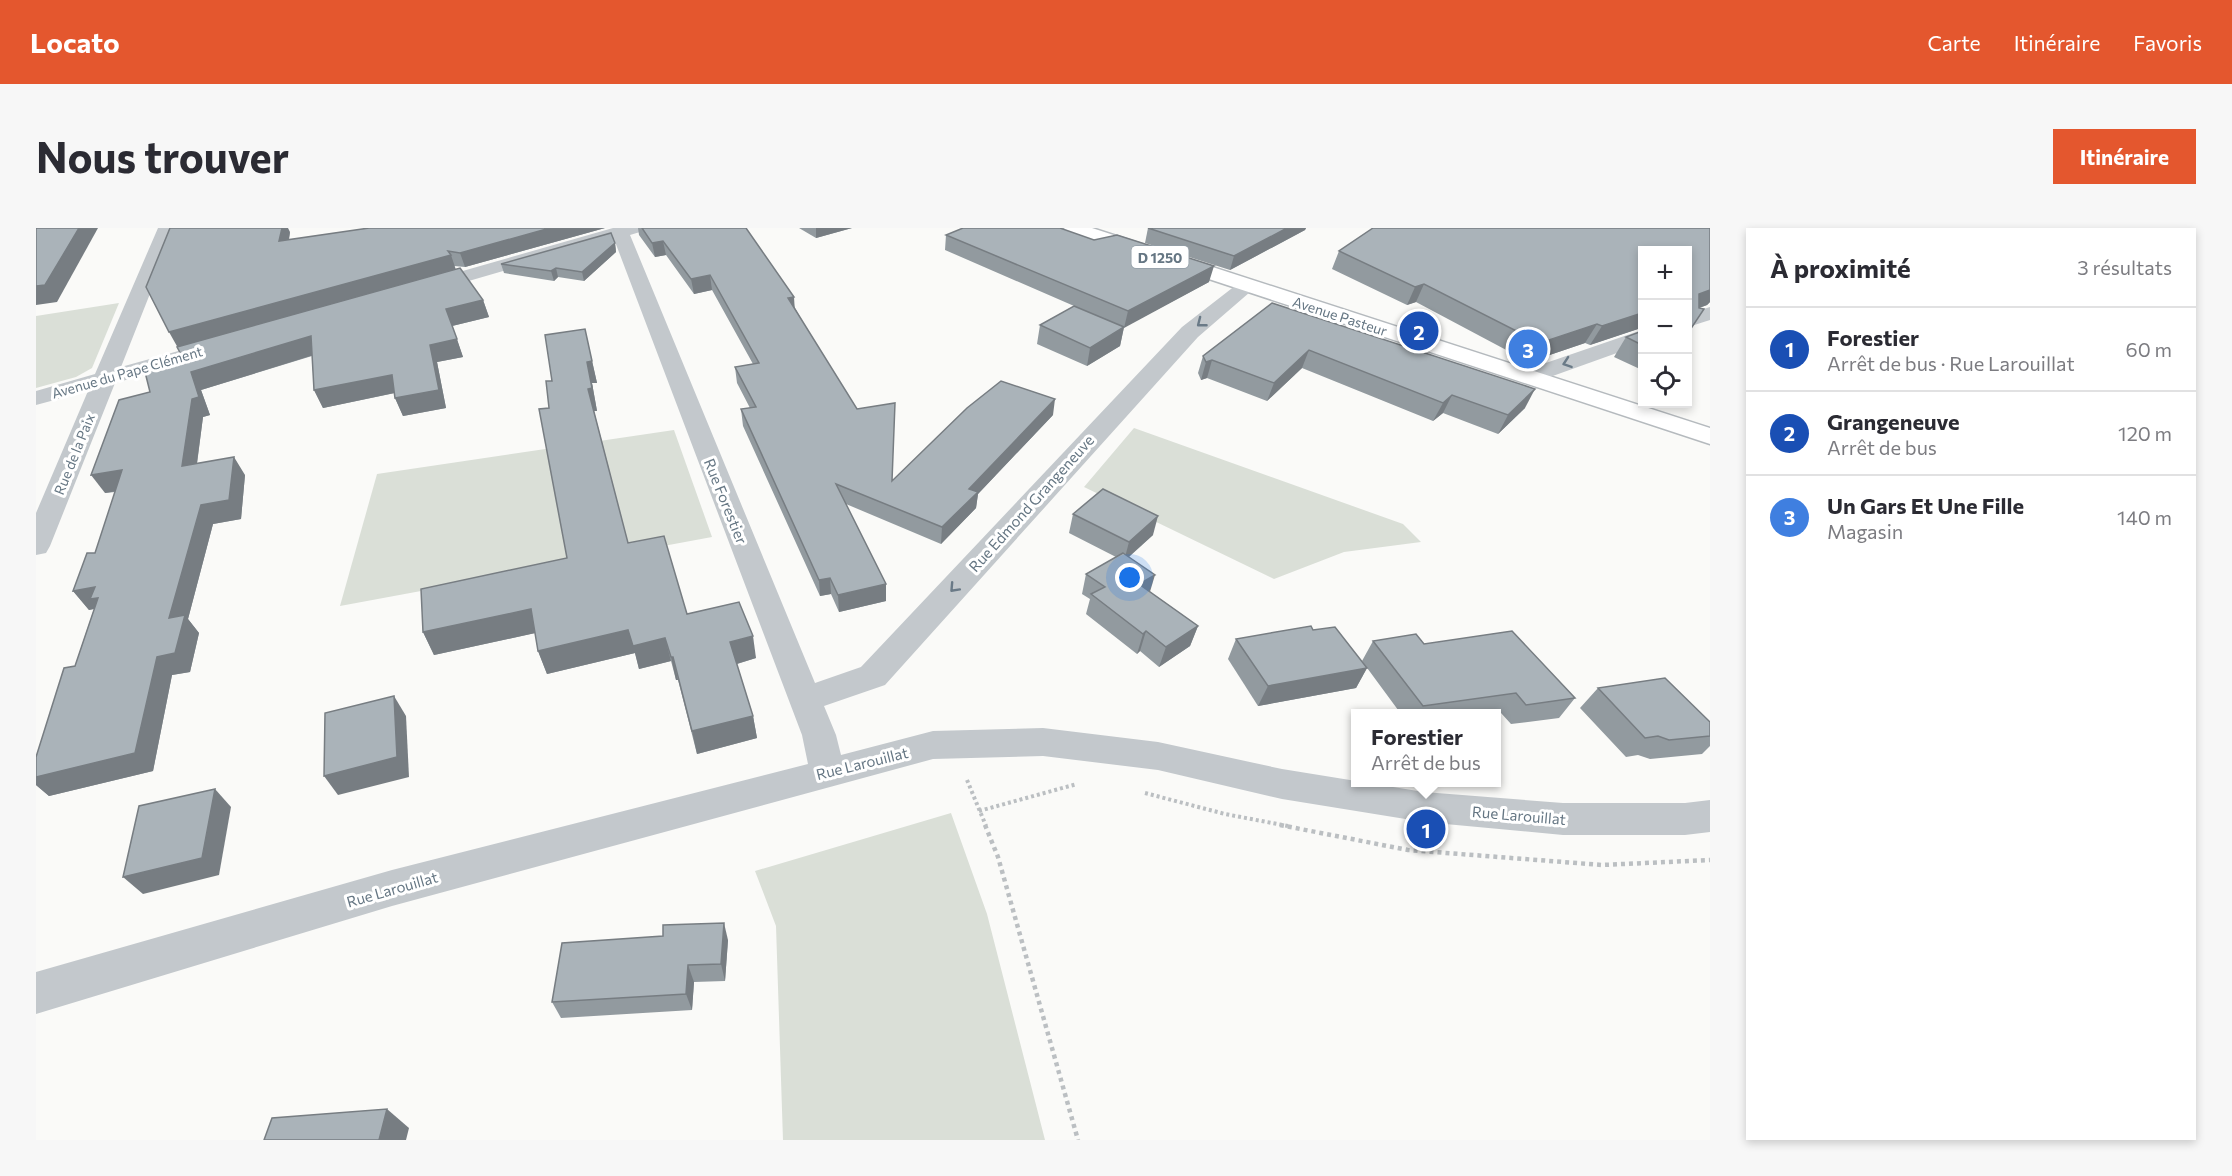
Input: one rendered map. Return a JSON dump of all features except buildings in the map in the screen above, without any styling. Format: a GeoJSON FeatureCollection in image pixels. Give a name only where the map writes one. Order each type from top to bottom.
{"type":"FeatureCollection","features":[{"type":"Feature","properties":{"kind":"main road","name":"Avenue Pasteur"},"geometry":{"type":"LineString","coordinates":[[1073,228],[1710,436]]}},
{"type":"Feature","properties":{"kind":"street","name":"Rue de la Paix"},"geometry":{"type":"LineString","coordinates":[[36,546],[166,228]]}},
{"type":"Feature","properties":{"kind":"street"},"geometry":{"type":"LineString","coordinates":[[406,293],[626,230]]}},
{"type":"Feature","properties":{"kind":"street","name":"Rue Forestier"},"geometry":{"type":"LineString","coordinates":[[626,230],[819,735],[827,771]]}},
{"type":"Feature","properties":{"kind":"street","name":"Rue Edmond Grangeneuve"},"geometry":{"type":"LineString","coordinates":[[805,700],[873,676],[1151,372],[1190,332],[1247,286]]}},
{"type":"Feature","properties":{"kind":"street"},"geometry":{"type":"LineString","coordinates":[[1692,320],[1710,313]]}},
{"type":"Feature","properties":{"kind":"street","name":"Avenue du Pape Clément"},"geometry":{"type":"LineString","coordinates":[[36,398],[248,338]]}},
{"type":"Feature","properties":{"kind":"street"},"geometry":{"type":"LineString","coordinates":[[1528,377],[1638,338]]}},
{"type":"Feature","properties":{"kind":"street","name":"Rue Larouillat"},"geometry":{"type":"LineString","coordinates":[[36,993],[392,888],[827,771],[933,745],[1043,742],[1158,756],[1282,784],[1424,807],[1563,819],[1685,819],[1710,816]]}},
{"type":"Feature","properties":{"kind":"path"},"geometry":{"type":"LineString","coordinates":[[954,744],[998,857],[1078,1140]]}},
{"type":"Feature","properties":{"kind":"shaded area"},"geometry":{"type":"Polygon","coordinates":[[[119,303],[92,368],[76,377],[36,388],[36,316],[119,303]]]}},
{"type":"Feature","properties":{"kind":"shaded area"},"geometry":{"type":"Polygon","coordinates":[[[1134,428],[1403,524],[1421,542],[1344,552],[1274,579],[1084,487],[1134,428]]]}},
{"type":"Feature","properties":{"kind":"shaded area"},"geometry":{"type":"Polygon","coordinates":[[[674,430],[712,537],[340,606],[377,474],[674,430]]]}},
{"type":"Feature","properties":{"kind":"shaded area"},"geometry":{"type":"Polygon","coordinates":[[[951,813],[987,914],[1045,1140],[783,1140],[776,926],[755,871],[951,813]]]}},
{"type":"Feature","properties":{"kind":"place","name":"Grangeneuve"},"geometry":{"type":"Point","coordinates":[1419,331]}},
{"type":"Feature","properties":{"kind":"place","name":"Un Gars Et Une Fille"},"geometry":{"type":"Point","coordinates":[1528,349]}},
{"type":"Feature","properties":{"kind":"place","name":"Forestier"},"geometry":{"type":"Point","coordinates":[1426,829]}}]}
